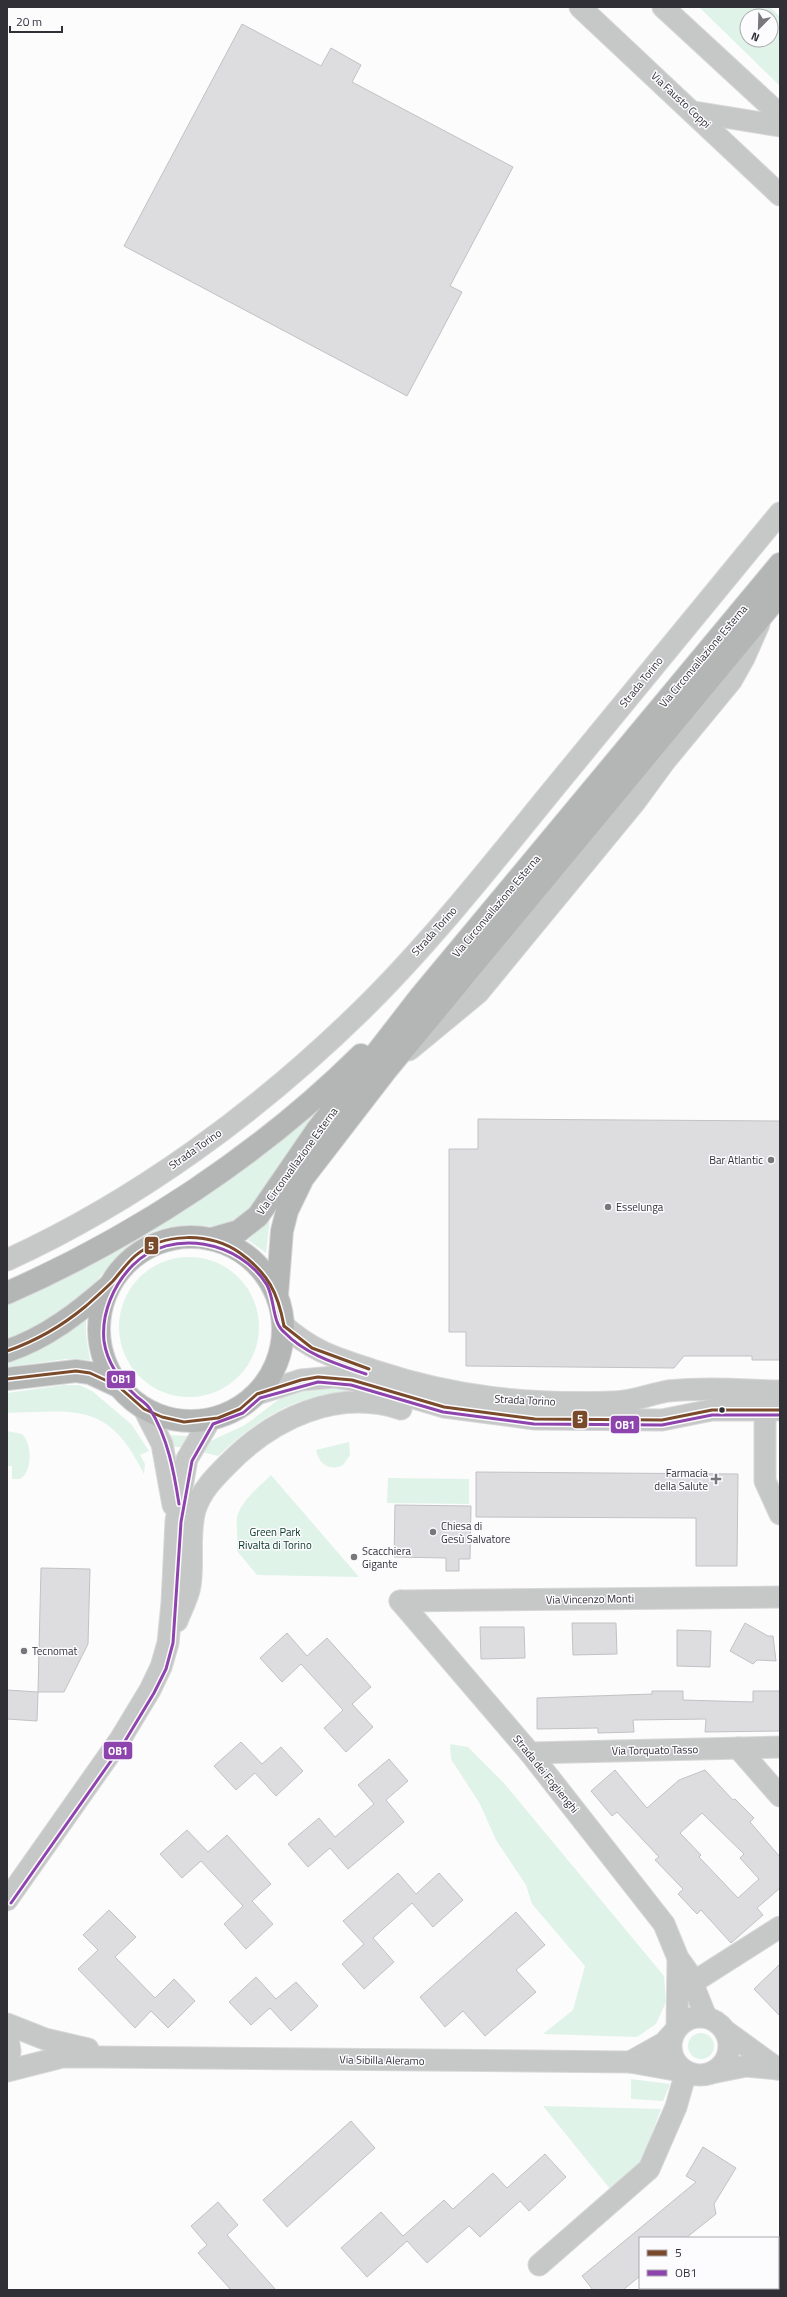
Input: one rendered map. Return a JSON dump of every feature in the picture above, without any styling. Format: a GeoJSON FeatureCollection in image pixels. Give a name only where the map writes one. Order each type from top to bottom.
{"type":"FeatureCollection","features":[{"type":"Feature","properties":{"kind":"main road","name":"Via Circonvallazione Esterna"},"geometry":{"type":"LineString","coordinates":[[211,1239],[238,1231],[258,1216],[312,1137],[420,997],[780,564]]}},
{"type":"Feature","properties":{"kind":"main road","name":"Via Circonvallazione Esterna"},"geometry":{"type":"LineString","coordinates":[[277,1295],[282,1231],[287,1211],[303,1178],[387,1069],[780,594]]}},
{"type":"Feature","properties":{"kind":"main road"},"geometry":{"type":"LineString","coordinates":[[7,1293],[51,1274],[134,1227],[214,1176],[306,1106],[345,1071],[420,997]]}},
{"type":"Feature","properties":{"kind":"main road"},"geometry":{"type":"LineString","coordinates":[[7,1379],[76,1371],[90,1373],[118,1386],[144,1409],[162,1417],[184,1422],[210,1420],[240,1409],[257,1394],[273,1373],[282,1348],[284,1326],[277,1295],[266,1274],[245,1254],[228,1245],[211,1239],[177,1238],[157,1244],[138,1254],[120,1270],[110,1285],[100,1311],[99,1341],[106,1366],[118,1386]]}},
{"type":"Feature","properties":{"kind":"main road"},"geometry":{"type":"LineString","coordinates":[[7,1351],[42,1337],[88,1304],[110,1285]]}},
{"type":"Feature","properties":{"kind":"street","name":"Via Fausto Coppi"},"geometry":{"type":"LineString","coordinates":[[580,7],[694,112],[780,195]]}},
{"type":"Feature","properties":{"kind":"street"},"geometry":{"type":"LineString","coordinates":[[663,7],[780,115]]}},
{"type":"Feature","properties":{"kind":"street"},"geometry":{"type":"LineString","coordinates":[[694,112],[780,126]]}},
{"type":"Feature","properties":{"kind":"street","name":"Strada Torino"},"geometry":{"type":"LineString","coordinates":[[7,1260],[38,1246],[120,1199],[198,1148],[305,1065],[364,1008],[452,912],[780,514]]}},
{"type":"Feature","properties":{"kind":"street","name":"Strada Torino"},"geometry":{"type":"LineString","coordinates":[[284,1326],[307,1345],[335,1358],[430,1387],[472,1396],[535,1402],[615,1402],[631,1401],[666,1391],[686,1390],[773,1401]]}},
{"type":"Feature","properties":{"kind":"street","name":"Strada Torino"},"geometry":{"type":"LineString","coordinates":[[257,1394],[301,1380],[334,1377],[352,1380],[444,1407],[528,1418],[628,1421],[662,1420],[712,1410],[773,1401]]}},
{"type":"Feature","properties":{"kind":"street"},"geometry":{"type":"LineString","coordinates":[[773,1401],[766,1481],[780,1514]]}},
{"type":"Feature","properties":{"kind":"street"},"geometry":{"type":"LineString","coordinates":[[8,1900],[121,1738],[150,1690],[161,1667],[168,1644],[190,1587],[193,1525],[200,1497],[206,1487],[242,1450],[267,1430],[292,1417],[315,1408],[343,1402],[382,1403],[420,1415],[444,1407]]}},
{"type":"Feature","properties":{"kind":"street"},"geometry":{"type":"LineString","coordinates":[[144,1409],[162,1444],[176,1521]]}},
{"type":"Feature","properties":{"kind":"street"},"geometry":{"type":"LineString","coordinates":[[168,1644],[172,1603],[176,1521],[187,1459],[210,1420]]}},
{"type":"Feature","properties":{"kind":"street","name":"Via Vincenzo Monti"},"geometry":{"type":"LineString","coordinates":[[400,1601],[780,1597]]}},
{"type":"Feature","properties":{"kind":"street","name":"Strada dei Foglienghi"},"geometry":{"type":"LineString","coordinates":[[400,1601],[530,1753],[664,1924],[678,1958],[688,1972],[706,2017]]}},
{"type":"Feature","properties":{"kind":"street","name":"Via Torquato Tasso"},"geometry":{"type":"LineString","coordinates":[[530,1753],[780,1747]]}},
{"type":"Feature","properties":{"kind":"street"},"geometry":{"type":"LineString","coordinates":[[738,1748],[780,1796]]}},
{"type":"Feature","properties":{"kind":"street"},"geometry":{"type":"LineString","coordinates":[[692,1983],[780,1927]]}},
{"type":"Feature","properties":{"kind":"street","name":"Strada dei Foglienghi"},"geometry":{"type":"LineString","coordinates":[[678,1958],[676,2030],[671,2045],[672,2053],[680,2066],[686,2072]]}},
{"type":"Feature","properties":{"kind":"street"},"geometry":{"type":"LineString","coordinates":[[676,2030],[687,2020],[706,2017],[717,2022],[727,2032],[779,2070]]}},
{"type":"Feature","properties":{"kind":"street","name":"Via Sibilla Aleramo"},"geometry":{"type":"LineString","coordinates":[[7,2024],[22,2031],[71,2046],[134,2058]]}},
{"type":"Feature","properties":{"kind":"street","name":"Via Sibilla Aleramo"},"geometry":{"type":"LineString","coordinates":[[630,2062],[664,2043],[676,2030]]}},
{"type":"Feature","properties":{"kind":"street"},"geometry":{"type":"LineString","coordinates":[[7,2032],[10,2052],[7,2071]]}},
{"type":"Feature","properties":{"kind":"street"},"geometry":{"type":"LineString","coordinates":[[711,2073],[723,2064],[728,2054],[729,2044],[727,2032]]}},
{"type":"Feature","properties":{"kind":"street","name":"Via Sibilla Aleramo"},"geometry":{"type":"LineString","coordinates":[[7,2071],[62,2057],[630,2062],[686,2072]]}},
{"type":"Feature","properties":{"kind":"street"},"geometry":{"type":"LineString","coordinates":[[540,2265],[649,2169],[676,2107],[686,2072],[701,2075],[746,2066],[779,2070]]}},
{"type":"Feature","properties":{"kind":"green space"},"geometry":{"type":"Polygon","coordinates":[[[699,7],[771,8],[739,8],[739,46],[699,7]]]}},
{"type":"Feature","properties":{"kind":"green space"},"geometry":{"type":"Polygon","coordinates":[[[779,16],[780,86],[741,48],[779,48],[779,16]]]}},
{"type":"Feature","properties":{"kind":"green space"},"geometry":{"type":"Polygon","coordinates":[[[342,1086],[245,1218],[222,1226],[171,1227],[142,1237],[118,1256],[76,1303],[47,1322],[7,1343],[7,1303],[342,1086]]]}},
{"type":"Feature","properties":{"kind":"green space"},"geometry":{"type":"Polygon","coordinates":[[[270,1219],[266,1253],[248,1240],[270,1219]]]}},
{"type":"Feature","properties":{"kind":"green space"},"geometry":{"type":"Polygon","coordinates":[[[196,1257],[216,1262],[228,1268],[239,1277],[248,1288],[254,1300],[258,1313],[258,1341],[254,1354],[248,1366],[239,1377],[228,1386],[216,1392],[203,1396],[182,1397],[162,1392],[150,1386],[139,1377],[130,1366],[120,1341],[119,1320],[124,1300],[130,1288],[139,1277],[150,1268],[175,1258],[196,1257]]]}},
{"type":"Feature","properties":{"kind":"green space"},"geometry":{"type":"Polygon","coordinates":[[[86,1320],[86,1336],[90,1360],[66,1359],[7,1367],[7,1363],[48,1344],[86,1320]]]}},
{"type":"Feature","properties":{"kind":"green space"},"geometry":{"type":"Polygon","coordinates":[[[338,1382],[357,1390],[315,1397],[281,1410],[266,1418],[235,1441],[218,1456],[198,1451],[204,1444],[245,1425],[295,1387],[338,1382]]]}},
{"type":"Feature","properties":{"kind":"green space"},"geometry":{"type":"Polygon","coordinates":[[[64,1385],[79,1385],[92,1391],[131,1424],[149,1451],[140,1455],[145,1464],[144,1474],[131,1451],[118,1434],[104,1423],[89,1416],[72,1412],[7,1413],[7,1393],[64,1385]]]}},
{"type":"Feature","properties":{"kind":"green space"},"geometry":{"type":"Polygon","coordinates":[[[7,1431],[22,1434],[28,1444],[30,1457],[29,1464],[24,1475],[20,1479],[12,1479],[12,1466],[7,1466],[7,1431]]]}},
{"type":"Feature","properties":{"kind":"green space"},"geometry":{"type":"Polygon","coordinates":[[[167,1435],[189,1436],[182,1447],[171,1447],[167,1435]]]}},
{"type":"Feature","properties":{"kind":"green space"},"geometry":{"type":"Polygon","coordinates":[[[349,1442],[350,1455],[343,1465],[333,1468],[329,1467],[322,1463],[317,1455],[316,1450],[349,1442]]]}},
{"type":"Feature","properties":{"kind":"green space","name":"Green Park Rivalta di Torino"},"geometry":{"type":"Polygon","coordinates":[[[271,1475],[359,1577],[257,1575],[237,1551],[237,1517],[247,1499],[271,1475]]]}},
{"type":"Feature","properties":{"kind":"green space"},"geometry":{"type":"Polygon","coordinates":[[[388,1478],[469,1479],[469,1504],[387,1503],[388,1478]]]}},
{"type":"Feature","properties":{"kind":"green space"},"geometry":{"type":"Polygon","coordinates":[[[450,1744],[468,1747],[503,1782],[664,1976],[666,2002],[656,2024],[637,2037],[543,2034],[573,2010],[585,1966],[532,1904],[526,1885],[496,1840],[480,1804],[451,1759],[450,1744]]]}},
{"type":"Feature","properties":{"kind":"green space"},"geometry":{"type":"Polygon","coordinates":[[[701,2033],[710,2037],[714,2046],[710,2055],[701,2059],[692,2055],[688,2046],[692,2037],[701,2033]]]}},
{"type":"Feature","properties":{"kind":"green space"},"geometry":{"type":"Polygon","coordinates":[[[631,2079],[670,2084],[663,2101],[631,2099],[631,2079]]]}},
{"type":"Feature","properties":{"kind":"green space"},"geometry":{"type":"Polygon","coordinates":[[[543,2106],[661,2109],[640,2166],[611,2190],[543,2106]]]}},
{"type":"Feature","properties":{"kind":"building"},"geometry":{"type":"Polygon","coordinates":[[[242,24],[321,66],[331,48],[361,65],[352,82],[513,167],[450,286],[462,292],[407,396],[124,246],[242,24]]]}},
{"type":"Feature","properties":{"kind":"building"},"geometry":{"type":"Polygon","coordinates":[[[478,1119],[780,1121],[780,1360],[752,1360],[752,1356],[684,1356],[674,1368],[466,1366],[466,1332],[449,1332],[449,1149],[478,1149],[478,1119]]]}},
{"type":"Feature","properties":{"kind":"building"},"geometry":{"type":"Polygon","coordinates":[[[476,1472],[738,1474],[737,1566],[696,1566],[696,1518],[476,1517],[476,1472]]]}},
{"type":"Feature","properties":{"kind":"building","name":"Chiesa di Gesù Salvatore"},"geometry":{"type":"Polygon","coordinates":[[[395,1505],[471,1506],[470,1559],[459,1559],[459,1571],[446,1571],[446,1558],[394,1557],[395,1505]]]}},
{"type":"Feature","properties":{"kind":"building"},"geometry":{"type":"Polygon","coordinates":[[[41,1568],[90,1569],[88,1644],[64,1692],[38,1692],[41,1568]]]}},
{"type":"Feature","properties":{"kind":"building"},"geometry":{"type":"Polygon","coordinates":[[[572,1623],[616,1623],[617,1654],[573,1655],[572,1623]]]}},
{"type":"Feature","properties":{"kind":"building"},"geometry":{"type":"Polygon","coordinates":[[[745,1623],[768,1636],[773,1636],[776,1661],[757,1660],[753,1664],[730,1651],[745,1623]]]}},
{"type":"Feature","properties":{"kind":"building"},"geometry":{"type":"Polygon","coordinates":[[[480,1627],[524,1627],[525,1658],[481,1659],[480,1627]]]}},
{"type":"Feature","properties":{"kind":"building"},"geometry":{"type":"Polygon","coordinates":[[[677,1630],[711,1631],[710,1667],[677,1666],[677,1630]]]}},
{"type":"Feature","properties":{"kind":"building"},"geometry":{"type":"Polygon","coordinates":[[[287,1633],[307,1656],[327,1638],[371,1687],[352,1704],[373,1727],[346,1752],[324,1728],[343,1710],[301,1664],[282,1682],[260,1658],[287,1633]]]}},
{"type":"Feature","properties":{"kind":"building"},"geometry":{"type":"Polygon","coordinates":[[[7,1690],[38,1692],[37,1721],[7,1719],[7,1690]]]}},
{"type":"Feature","properties":{"kind":"building"},"geometry":{"type":"Polygon","coordinates":[[[652,1691],[683,1691],[683,1700],[753,1702],[753,1691],[780,1691],[780,1731],[705,1732],[706,1719],[633,1720],[634,1732],[598,1733],[598,1728],[537,1729],[537,1698],[652,1694],[652,1691]]]}},
{"type":"Feature","properties":{"kind":"building"},"geometry":{"type":"Polygon","coordinates":[[[241,1742],[262,1764],[281,1747],[303,1771],[276,1796],[255,1773],[236,1790],[214,1766],[241,1742]]]}},
{"type":"Feature","properties":{"kind":"building"},"geometry":{"type":"Polygon","coordinates":[[[389,1759],[408,1781],[386,1800],[404,1822],[348,1869],[330,1848],[308,1867],[288,1844],[319,1818],[335,1837],[374,1804],[358,1785],[389,1759]]]}},
{"type":"Feature","properties":{"kind":"building"},"geometry":{"type":"Polygon","coordinates":[[[615,1770],[647,1808],[679,1780],[705,1770],[733,1800],[735,1799],[754,1818],[750,1822],[780,1857],[780,1888],[757,1908],[763,1915],[731,1943],[701,1910],[697,1914],[678,1894],[683,1889],[655,1860],[659,1857],[617,1812],[612,1816],[591,1791],[615,1770]],[[702,1813],[680,1833],[701,1855],[699,1857],[738,1898],[759,1879],[740,1858],[744,1854],[702,1813]]]}},
{"type":"Feature","properties":{"kind":"building"},"geometry":{"type":"Polygon","coordinates":[[[187,1830],[208,1852],[227,1835],[271,1884],[252,1901],[273,1924],[246,1949],[224,1924],[243,1906],[201,1861],[182,1878],[160,1854],[187,1830]]]}},
{"type":"Feature","properties":{"kind":"building"},"geometry":{"type":"Polygon","coordinates":[[[398,1873],[416,1894],[439,1873],[463,1900],[433,1927],[412,1903],[373,1938],[394,1962],[364,1989],[342,1964],[364,1944],[343,1921],[398,1873]]]}},
{"type":"Feature","properties":{"kind":"building"},"geometry":{"type":"Polygon","coordinates":[[[109,1910],[136,1937],[115,1957],[155,1998],[174,1979],[195,2001],[168,2028],[151,2011],[135,2028],[78,1969],[98,1950],[83,1935],[109,1910]]]}},
{"type":"Feature","properties":{"kind":"building"},"geometry":{"type":"Polygon","coordinates":[[[516,1912],[545,1945],[516,1970],[536,1992],[485,2036],[463,2011],[445,2027],[420,1997],[516,1912]]]}},
{"type":"Feature","properties":{"kind":"building"},"geometry":{"type":"Polygon","coordinates":[[[780,1964],[780,2016],[754,1989],[780,1964]]]}},
{"type":"Feature","properties":{"kind":"building"},"geometry":{"type":"Polygon","coordinates":[[[256,1977],[276,1999],[296,1982],[318,2006],[291,2031],[270,2008],[251,2025],[229,2002],[256,1977]]]}},
{"type":"Feature","properties":{"kind":"building"},"geometry":{"type":"Polygon","coordinates":[[[351,2121],[375,2148],[287,2227],[263,2200],[351,2121]]]}},
{"type":"Feature","properties":{"kind":"building"},"geometry":{"type":"Polygon","coordinates":[[[703,2147],[736,2168],[714,2204],[716,2214],[687,2237],[639,2237],[639,2277],[623,2290],[593,2290],[582,2276],[696,2182],[686,2176],[703,2147]]]}},
{"type":"Feature","properties":{"kind":"building"},"geometry":{"type":"Polygon","coordinates":[[[545,2154],[566,2177],[529,2211],[520,2201],[480,2237],[469,2226],[427,2263],[407,2241],[367,2277],[341,2248],[381,2212],[403,2236],[444,2200],[453,2209],[493,2173],[507,2188],[545,2154]]]}},
{"type":"Feature","properties":{"kind":"building"},"geometry":{"type":"Polygon","coordinates":[[[218,2202],[238,2225],[227,2235],[276,2290],[231,2290],[198,2253],[207,2245],[191,2226],[218,2202]]]}},
{"type":"Feature","properties":{"kind":"transit line","name":"5"},"geometry":{"type":"LineString","coordinates":[[7,1351],[38,1338],[58,1326],[86,1306],[113,1281],[135,1256],[146,1248],[159,1242],[173,1239],[201,1238],[215,1241],[240,1253],[265,1276],[279,1303],[284,1326]]}},
{"type":"Feature","properties":{"kind":"transit line","name":"OB1"},"geometry":{"type":"LineString","coordinates":[[179,1504],[166,1443],[156,1420],[149,1407],[131,1391],[116,1372],[108,1357],[104,1341],[107,1310],[115,1290],[120,1281],[133,1265],[149,1253],[166,1246],[185,1243],[204,1244],[223,1249],[240,1258],[255,1270],[267,1285],[270,1291],[277,1323],[284,1332],[312,1353],[366,1374]]}},
{"type":"Feature","properties":{"kind":"transit line","name":"5"},"geometry":{"type":"LineString","coordinates":[[284,1326],[312,1348],[369,1369]]}},
{"type":"Feature","properties":{"kind":"transit line","name":"5"},"geometry":{"type":"LineString","coordinates":[[7,1379],[76,1371],[90,1373],[118,1386],[144,1409],[162,1417],[184,1422],[218,1418],[240,1409],[257,1394],[301,1380],[318,1377],[352,1380],[444,1407],[535,1419],[662,1420],[712,1410],[780,1410]]}},
{"type":"Feature","properties":{"kind":"transit line","name":"OB1"},"geometry":{"type":"LineString","coordinates":[[11,1903],[125,1741],[154,1693],[166,1669],[173,1643],[181,1522],[192,1461],[213,1424],[243,1413],[260,1398],[318,1382],[351,1385],[443,1412],[534,1424],[662,1425],[712,1415],[780,1415]]}},
{"type":"Feature","properties":{"kind":"place","name":"Bar Atlantic"},"geometry":{"type":"Point","coordinates":[771,1160]}},
{"type":"Feature","properties":{"kind":"place","name":"Esselunga"},"geometry":{"type":"Point","coordinates":[608,1207]}},
{"type":"Feature","properties":{"kind":"place","name":"Farmacia della Salute"},"geometry":{"type":"Point","coordinates":[716,1479]}},
{"type":"Feature","properties":{"kind":"place","name":"Chiesa di Gesù Salvatore"},"geometry":{"type":"Point","coordinates":[433,1532]}},
{"type":"Feature","properties":{"kind":"place","name":"Scacchiera Gigante"},"geometry":{"type":"Point","coordinates":[354,1557]}},
{"type":"Feature","properties":{"kind":"place","name":"Tecnomat"},"geometry":{"type":"Point","coordinates":[24,1651]}}]}
